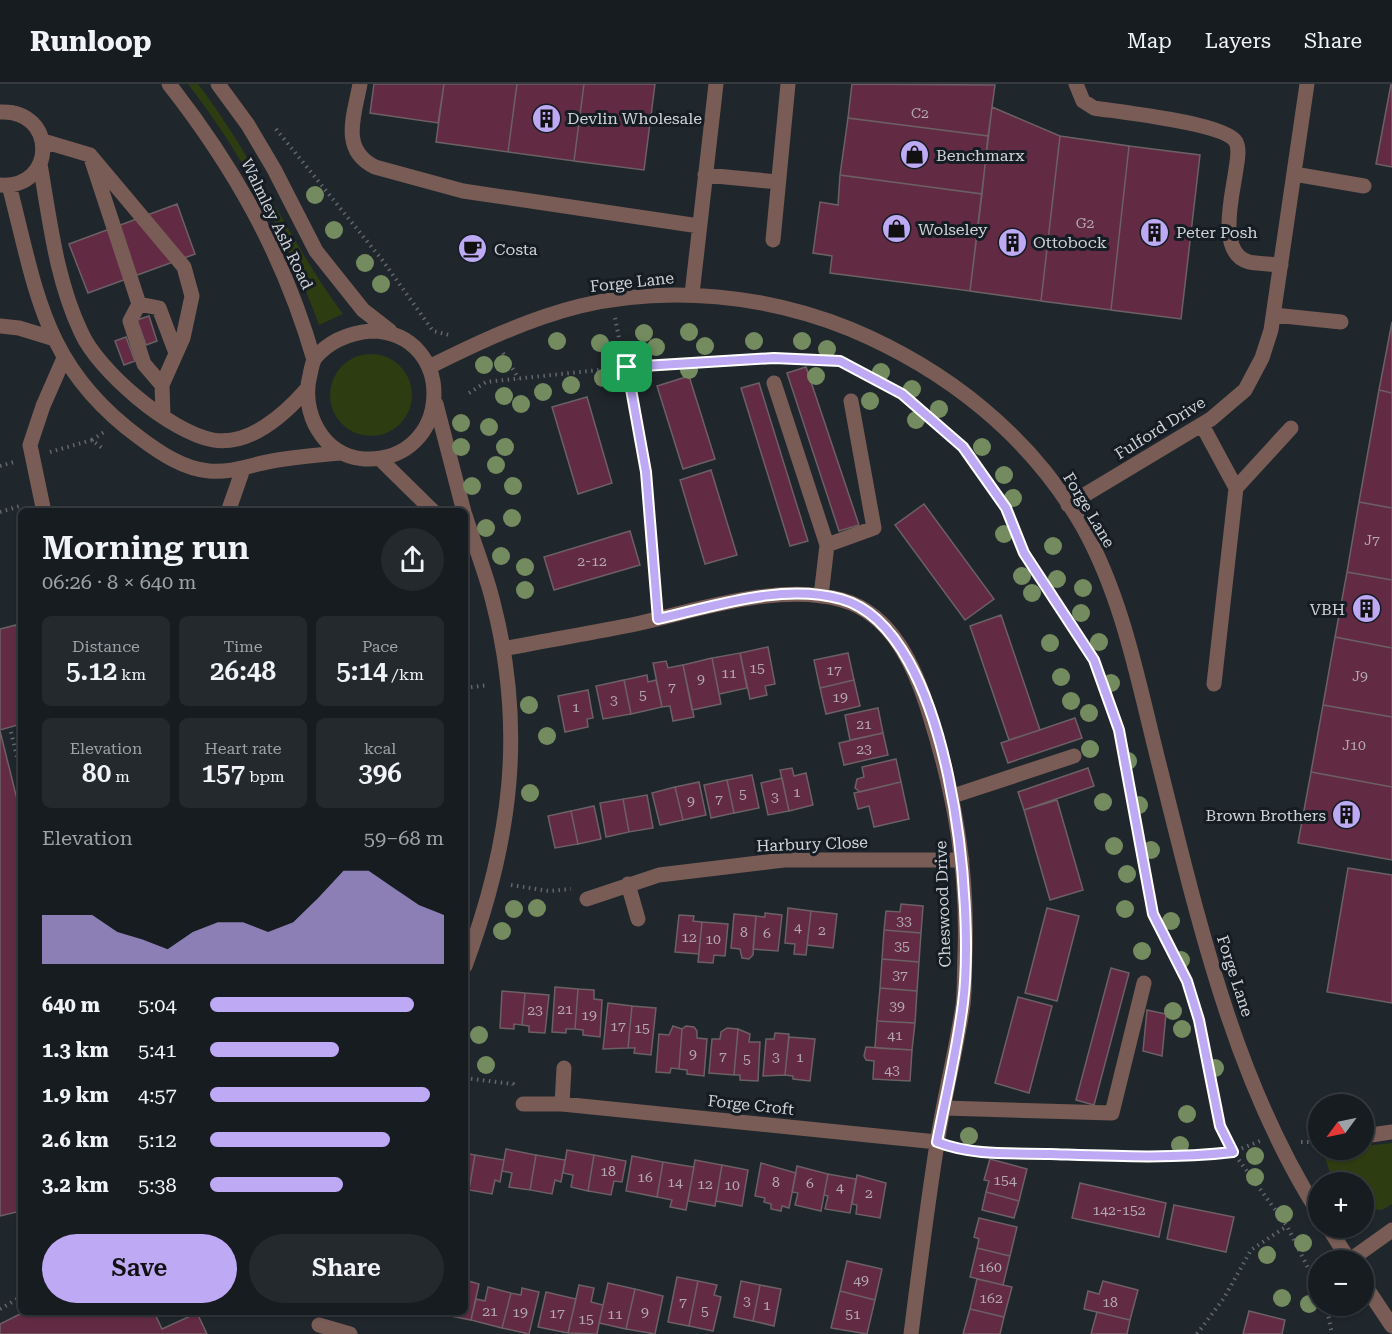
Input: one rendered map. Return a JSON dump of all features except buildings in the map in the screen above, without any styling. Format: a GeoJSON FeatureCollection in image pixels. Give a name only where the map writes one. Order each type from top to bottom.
{"type":"FeatureCollection","features":[{"type":"Feature","properties":{"kind":"street","name":"Walmley Ash Road"},"geometry":{"type":"LineString","coordinates":[[169,84],[224,158],[249,202],[282,271],[304,325],[314,360]]}},
{"type":"Feature","properties":{"kind":"street","name":"Walmley Ash Road"},"geometry":{"type":"LineString","coordinates":[[218,84],[248,125],[269,160],[316,251],[363,310],[390,331]]}},
{"type":"Feature","properties":{"kind":"street"},"geometry":{"type":"LineString","coordinates":[[360,84],[352,128],[354,148],[362,161],[375,167],[463,190],[699,226]]}},
{"type":"Feature","properties":{"kind":"street"},"geometry":{"type":"LineString","coordinates":[[692,294],[716,84]]}},
{"type":"Feature","properties":{"kind":"street"},"geometry":{"type":"LineString","coordinates":[[772,240],[788,84]]}},
{"type":"Feature","properties":{"kind":"street"},"geometry":{"type":"LineString","coordinates":[[1076,84],[1083,101],[1094,108],[1222,130],[1236,141],[1238,155],[1227,228],[1232,244],[1238,256],[1248,262],[1281,265]]}},
{"type":"Feature","properties":{"kind":"street","name":"Fulford Drive"},"geometry":{"type":"LineString","coordinates":[[1068,505],[1202,425],[1245,390],[1262,358],[1274,315],[1307,84]]}},
{"type":"Feature","properties":{"kind":"street"},"geometry":{"type":"LineString","coordinates":[[0,112],[21,115],[31,121],[42,141],[40,164],[65,294],[82,335],[105,367],[138,398],[185,430],[214,440],[242,437],[287,411],[306,390],[314,360],[328,346],[360,332],[390,331],[403,338],[419,352],[429,366],[435,401],[463,508]]}},
{"type":"Feature","properties":{"kind":"street"},"geometry":{"type":"LineString","coordinates":[[42,141],[90,156],[184,267],[192,296],[183,338],[162,385],[163,415]]}},
{"type":"Feature","properties":{"kind":"street"},"geometry":{"type":"LineString","coordinates":[[90,156],[139,304],[130,321],[144,364],[162,385]]}},
{"type":"Feature","properties":{"kind":"street"},"geometry":{"type":"LineString","coordinates":[[40,164],[27,179],[5,185],[34,287],[55,339],[64,358],[81,383],[119,422],[156,450],[183,464],[206,471],[228,472],[294,457],[340,453],[361,459],[380,459],[399,453],[417,440],[429,422],[435,401]]}},
{"type":"Feature","properties":{"kind":"street"},"geometry":{"type":"LineString","coordinates":[[1294,174],[1364,186]]}},
{"type":"Feature","properties":{"kind":"street"},"geometry":{"type":"LineString","coordinates":[[705,175],[778,182]]}},
{"type":"Feature","properties":{"kind":"street","name":"Forge Lane"},"geometry":{"type":"LineString","coordinates":[[429,366],[542,318],[611,300],[692,294],[792,310],[832,322],[901,351],[946,379],[995,418],[1026,450],[1068,505],[1096,553],[1116,602],[1204,939],[1238,1044],[1275,1135],[1308,1194]]}},
{"type":"Feature","properties":{"kind":"street"},"geometry":{"type":"LineString","coordinates":[[139,304],[159,308],[176,353]]}},
{"type":"Feature","properties":{"kind":"street"},"geometry":{"type":"LineString","coordinates":[[1274,315],[1341,322]]}},
{"type":"Feature","properties":{"kind":"street"},"geometry":{"type":"LineString","coordinates":[[0,326],[19,328],[55,339]]}},
{"type":"Feature","properties":{"kind":"street"},"geometry":{"type":"LineString","coordinates":[[43,508],[30,445],[43,406],[64,358]]}},
{"type":"Feature","properties":{"kind":"street"},"geometry":{"type":"LineString","coordinates":[[774,383],[827,545],[821,596]]}},
{"type":"Feature","properties":{"kind":"street"},"geometry":{"type":"LineString","coordinates":[[306,390],[313,421],[331,446],[340,453]]}},
{"type":"Feature","properties":{"kind":"street"},"geometry":{"type":"LineString","coordinates":[[827,545],[874,528],[852,401]]}},
{"type":"Feature","properties":{"kind":"street"},"geometry":{"type":"LineString","coordinates":[[1202,425],[1236,488],[1214,684]]}},
{"type":"Feature","properties":{"kind":"street"},"geometry":{"type":"LineString","coordinates":[[1236,488],[1291,428]]}},
{"type":"Feature","properties":{"kind":"street"},"geometry":{"type":"LineString","coordinates":[[380,459],[430,508]]}},
{"type":"Feature","properties":{"kind":"street"},"geometry":{"type":"LineString","coordinates":[[229,508],[243,469]]}},
{"type":"Feature","properties":{"kind":"street"},"geometry":{"type":"LineString","coordinates":[[468,526],[493,602],[503,649],[513,727],[510,798],[490,888],[468,957]]}},
{"type":"Feature","properties":{"kind":"street"},"geometry":{"type":"LineString","coordinates":[[468,547],[478,558]]}},
{"type":"Feature","properties":{"kind":"street","name":"Cheswood Drive"},"geometry":{"type":"LineString","coordinates":[[503,649],[755,599],[806,594],[842,600],[858,607],[886,627],[898,643],[923,691],[953,796],[962,860],[966,928],[963,1002],[937,1142],[911,1334]]}},
{"type":"Feature","properties":{"kind":"street"},"geometry":{"type":"LineString","coordinates":[[953,796],[1074,756]]}},
{"type":"Feature","properties":{"kind":"street","name":"Harbury Close"},"geometry":{"type":"LineString","coordinates":[[587,899],[659,875],[784,860],[962,860]]}},
{"type":"Feature","properties":{"kind":"street"},"geometry":{"type":"LineString","coordinates":[[628,884],[638,918]]}},
{"type":"Feature","properties":{"kind":"street"},"geometry":{"type":"LineString","coordinates":[[944,1108],[1112,1113],[1144,983]]}},
{"type":"Feature","properties":{"kind":"street"},"geometry":{"type":"LineString","coordinates":[[561,1104],[564,1068]]}},
{"type":"Feature","properties":{"kind":"street","name":"Forge Croft"},"geometry":{"type":"LineString","coordinates":[[523,1104],[561,1104],[937,1142]]}},
{"type":"Feature","properties":{"kind":"street"},"geometry":{"type":"LineString","coordinates":[[1374,1135],[1392,1132]]}},
{"type":"Feature","properties":{"kind":"street"},"geometry":{"type":"LineString","coordinates":[[1363,1250],[1392,1230]]}},
{"type":"Feature","properties":{"kind":"street"},"geometry":{"type":"LineString","coordinates":[[1374,1299],[1392,1326]]}},
{"type":"Feature","properties":{"kind":"street"},"geometry":{"type":"LineString","coordinates":[[320,1324],[350,1334]]}},
{"type":"Feature","properties":{"kind":"path"},"geometry":{"type":"LineString","coordinates":[[271,122],[383,261],[433,331],[456,335]]}},
{"type":"Feature","properties":{"kind":"path"},"geometry":{"type":"LineString","coordinates":[[611,300],[627,367],[646,472],[658,619]]}},
{"type":"Feature","properties":{"kind":"path"},"geometry":{"type":"LineString","coordinates":[[469,393],[486,382],[627,367],[774,358],[840,361],[902,394],[963,447],[1006,508],[1024,553],[1094,660],[1119,730],[1153,914],[1187,981],[1199,1020],[1220,1126],[1233,1152],[1287,1226],[1308,1268]]}},
{"type":"Feature","properties":{"kind":"path"},"geometry":{"type":"LineString","coordinates":[[11,732],[18,761]]}},
{"type":"Feature","properties":{"kind":"path"},"geometry":{"type":"LineString","coordinates":[[511,885],[549,891],[571,889],[587,899]]}},
{"type":"Feature","properties":{"kind":"path"},"geometry":{"type":"LineString","coordinates":[[468,1078],[513,1084],[523,1104]]}},
{"type":"Feature","properties":{"kind":"path"},"geometry":{"type":"LineString","coordinates":[[937,1142],[958,1150],[989,1153],[1116,1157],[1233,1152],[1275,1135]]}},
{"type":"Feature","properties":{"kind":"path"},"geometry":{"type":"LineString","coordinates":[[1197,1334],[1224,1298],[1251,1250],[1287,1226]]}},
{"type":"Feature","properties":{"kind":"path"},"geometry":{"type":"LineString","coordinates":[[0,1309],[18,1300]]}},
{"type":"Feature","properties":{"kind":"path"},"geometry":{"type":"LineString","coordinates":[[1328,1316],[1332,1334]]}},
{"type":"Feature","properties":{"kind":"green space"},"geometry":{"type":"Polygon","coordinates":[[[188,84],[198,84],[218,112],[305,257],[343,314],[319,325],[293,261],[263,200],[228,141],[188,84]]]}},
{"type":"Feature","properties":{"kind":"green space"},"geometry":{"type":"Polygon","coordinates":[[[371,354],[387,357],[400,366],[409,379],[412,395],[409,411],[400,424],[387,433],[371,436],[355,433],[342,424],[333,411],[330,395],[333,379],[342,366],[355,357],[371,354]]]}},
{"type":"Feature","properties":{"kind":"green space"},"geometry":{"type":"Polygon","coordinates":[[[1392,1143],[1392,1204],[1382,1210],[1374,1209],[1374,1172],[1330,1172],[1326,1160],[1374,1160],[1374,1145],[1392,1143]]]}},
{"type":"Feature","properties":{"kind":"place","name":"Devlin Wholesale"},"geometry":{"type":"Point","coordinates":[546,118]}},
{"type":"Feature","properties":{"kind":"place","name":"Benchmarx"},"geometry":{"type":"Point","coordinates":[915,155]}},
{"type":"Feature","properties":{"kind":"place","name":"Wolseley"},"geometry":{"type":"Point","coordinates":[897,229]}},
{"type":"Feature","properties":{"kind":"place","name":"Peter Posh"},"geometry":{"type":"Point","coordinates":[1155,232]}},
{"type":"Feature","properties":{"kind":"place","name":"Ottobock"},"geometry":{"type":"Point","coordinates":[1012,242]}},
{"type":"Feature","properties":{"kind":"place","name":"Costa"},"geometry":{"type":"Point","coordinates":[473,249]}},
{"type":"Feature","properties":{"kind":"place","name":"VBH"},"geometry":{"type":"Point","coordinates":[1366,609]}},
{"type":"Feature","properties":{"kind":"place","name":"Brown Brothers"},"geometry":{"type":"Point","coordinates":[1347,815]}},
{"type":"Feature","properties":{"kind":"route"},"geometry":{"type":"LineString","coordinates":[[774,358],[840,361],[902,394],[963,447],[1006,508],[1024,553],[1094,660],[1119,730],[1153,914],[1187,981],[1199,1020],[1220,1126],[1233,1152],[1207,1155],[1116,1157],[989,1153],[958,1150],[937,1142],[963,1002],[966,928],[962,860],[950,778],[923,691],[912,666],[886,627],[873,616],[842,600],[806,594],[776,596],[734,602],[658,619],[646,472],[627,367],[774,358]]}}]}
